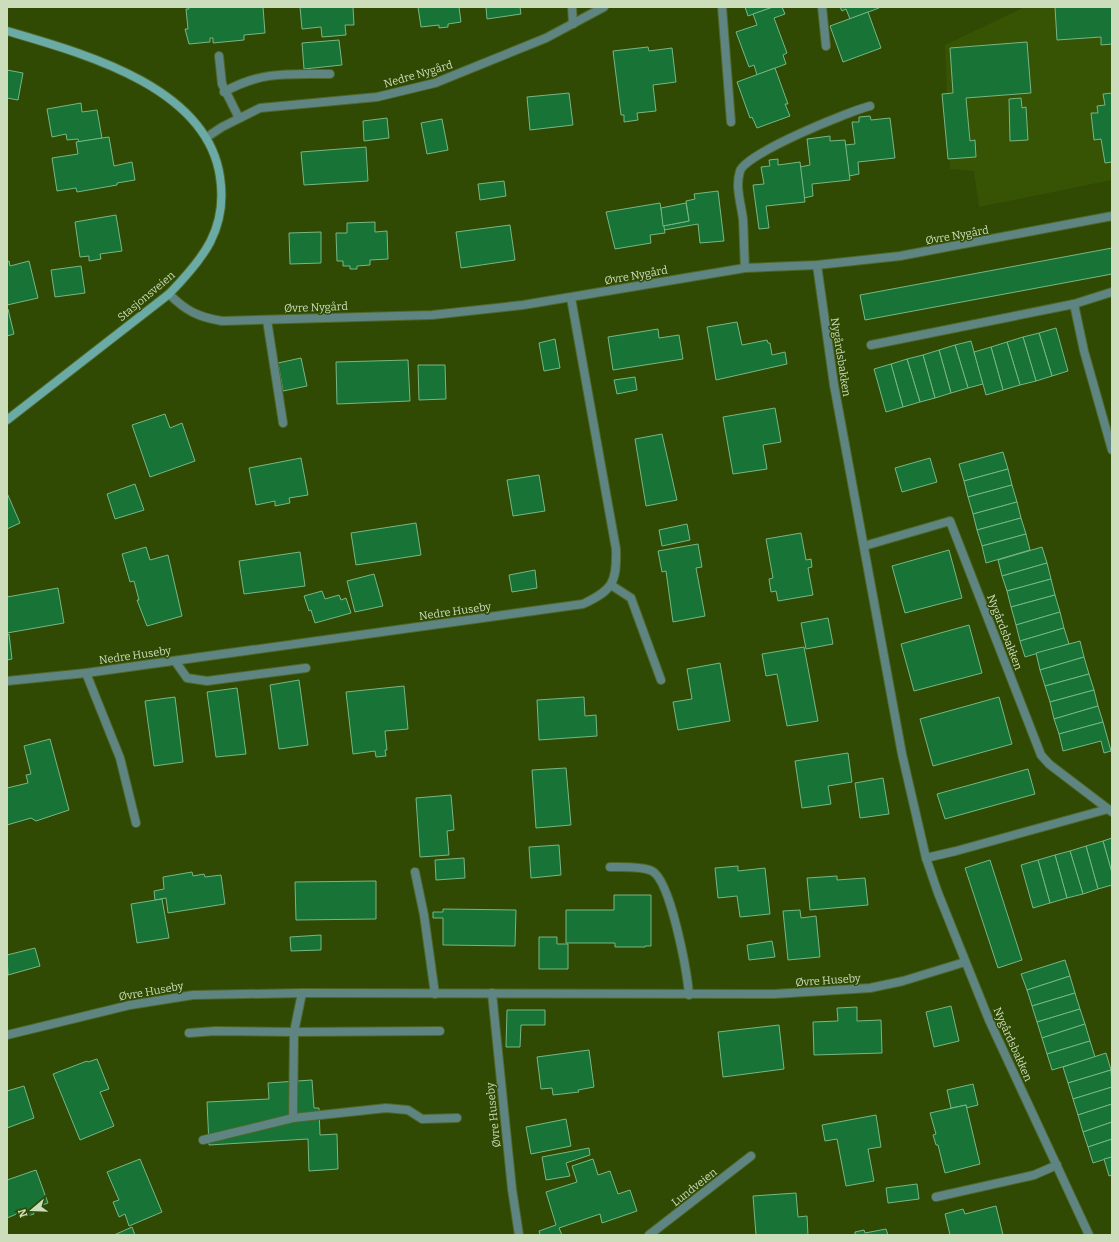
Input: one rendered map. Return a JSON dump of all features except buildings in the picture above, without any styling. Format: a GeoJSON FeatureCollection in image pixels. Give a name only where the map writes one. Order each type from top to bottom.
{"type":"FeatureCollection","features":[{"type":"Feature","properties":{"kind":"main road","name":"Stasjonsveien"},"geometry":{"type":"LineString","coordinates":[[7,31],[84,56],[139,79],[162,93],[197,123],[207,137],[219,171],[222,190],[218,225],[210,245],[198,263],[169,294],[7,420]]}},
{"type":"Feature","properties":{"kind":"street"},"geometry":{"type":"LineString","coordinates":[[572,7],[573,24]]}},
{"type":"Feature","properties":{"kind":"street","name":"Nedre Nygård"},"geometry":{"type":"LineString","coordinates":[[207,137],[239,118],[260,108],[377,97],[414,89],[469,71],[546,38],[604,7]]}},
{"type":"Feature","properties":{"kind":"street"},"geometry":{"type":"LineString","coordinates":[[722,7],[732,122]]}},
{"type":"Feature","properties":{"kind":"street"},"geometry":{"type":"LineString","coordinates":[[822,7],[826,46]]}},
{"type":"Feature","properties":{"kind":"street"},"geometry":{"type":"LineString","coordinates":[[219,56],[220,76],[224,92],[239,118]]}},
{"type":"Feature","properties":{"kind":"street"},"geometry":{"type":"LineString","coordinates":[[224,92],[251,79],[267,75],[330,74]]}},
{"type":"Feature","properties":{"kind":"street"},"geometry":{"type":"LineString","coordinates":[[745,268],[742,219],[738,190],[740,171],[743,166],[770,149],[828,121],[855,110],[870,106]]}},
{"type":"Feature","properties":{"kind":"street","name":"Øvre Nygård"},"geometry":{"type":"LineString","coordinates":[[169,294],[191,313],[222,321],[432,315],[570,298],[745,268],[817,265],[907,255],[1112,216]]}},
{"type":"Feature","properties":{"kind":"street","name":"Nygårdsbakken"},"geometry":{"type":"LineString","coordinates":[[817,265],[834,386],[903,762],[926,858],[965,962],[989,1020],[1089,1235]]}},
{"type":"Feature","properties":{"kind":"street"},"geometry":{"type":"LineString","coordinates":[[872,345],[1074,304],[1112,292]]}},
{"type":"Feature","properties":{"kind":"street","name":"Nedre Huseby"},"geometry":{"type":"LineString","coordinates":[[7,682],[175,661],[583,604],[602,595],[611,584],[617,570],[616,549],[570,298]]}},
{"type":"Feature","properties":{"kind":"street"},"geometry":{"type":"LineString","coordinates":[[1074,304],[1084,351],[1112,450]]}},
{"type":"Feature","properties":{"kind":"street"},"geometry":{"type":"LineString","coordinates":[[267,320],[283,423]]}},
{"type":"Feature","properties":{"kind":"street","name":"Nygårdsbakken"},"geometry":{"type":"LineString","coordinates":[[864,546],[950,521],[1041,755],[1049,764],[1110,810]]}},
{"type":"Feature","properties":{"kind":"street"},"geometry":{"type":"LineString","coordinates":[[611,584],[631,598],[661,680]]}},
{"type":"Feature","properties":{"kind":"street"},"geometry":{"type":"LineString","coordinates":[[175,661],[188,678],[207,681],[306,668]]}},
{"type":"Feature","properties":{"kind":"street"},"geometry":{"type":"LineString","coordinates":[[86,673],[120,758],[136,823]]}},
{"type":"Feature","properties":{"kind":"street","name":"Nygårdsbakken"},"geometry":{"type":"LineString","coordinates":[[926,858],[1110,810]]}},
{"type":"Feature","properties":{"kind":"street"},"geometry":{"type":"LineString","coordinates":[[610,867],[652,870],[660,877],[667,893],[679,938],[687,973],[689,995]]}},
{"type":"Feature","properties":{"kind":"street"},"geometry":{"type":"LineString","coordinates":[[415,872],[424,915],[434,994]]}},
{"type":"Feature","properties":{"kind":"street","name":"Øvre Huseby"},"geometry":{"type":"LineString","coordinates":[[7,1035],[130,1005],[193,995],[302,992],[434,994],[774,994],[870,988],[903,981],[965,962]]}},
{"type":"Feature","properties":{"kind":"street"},"geometry":{"type":"LineString","coordinates":[[293,1118],[294,1032],[302,992]]}},
{"type":"Feature","properties":{"kind":"street","name":"Øvre Huseby"},"geometry":{"type":"LineString","coordinates":[[492,993],[510,1174],[519,1235]]}},
{"type":"Feature","properties":{"kind":"street"},"geometry":{"type":"LineString","coordinates":[[189,1033],[215,1031],[440,1031]]}},
{"type":"Feature","properties":{"kind":"street"},"geometry":{"type":"LineString","coordinates":[[203,1140],[293,1118],[386,1108],[408,1110],[422,1118],[457,1118]]}},
{"type":"Feature","properties":{"kind":"street","name":"Lundveien"},"geometry":{"type":"LineString","coordinates":[[649,1235],[752,1156]]}},
{"type":"Feature","properties":{"kind":"street"},"geometry":{"type":"LineString","coordinates":[[936,1197],[1034,1175],[1056,1165]]}},
{"type":"Feature","properties":{"kind":"shaded area"},"geometry":{"type":"Polygon","coordinates":[[[1025,7],[1112,7],[1112,180],[979,207],[974,171],[950,169],[945,45],[1025,7]]]}}]}
